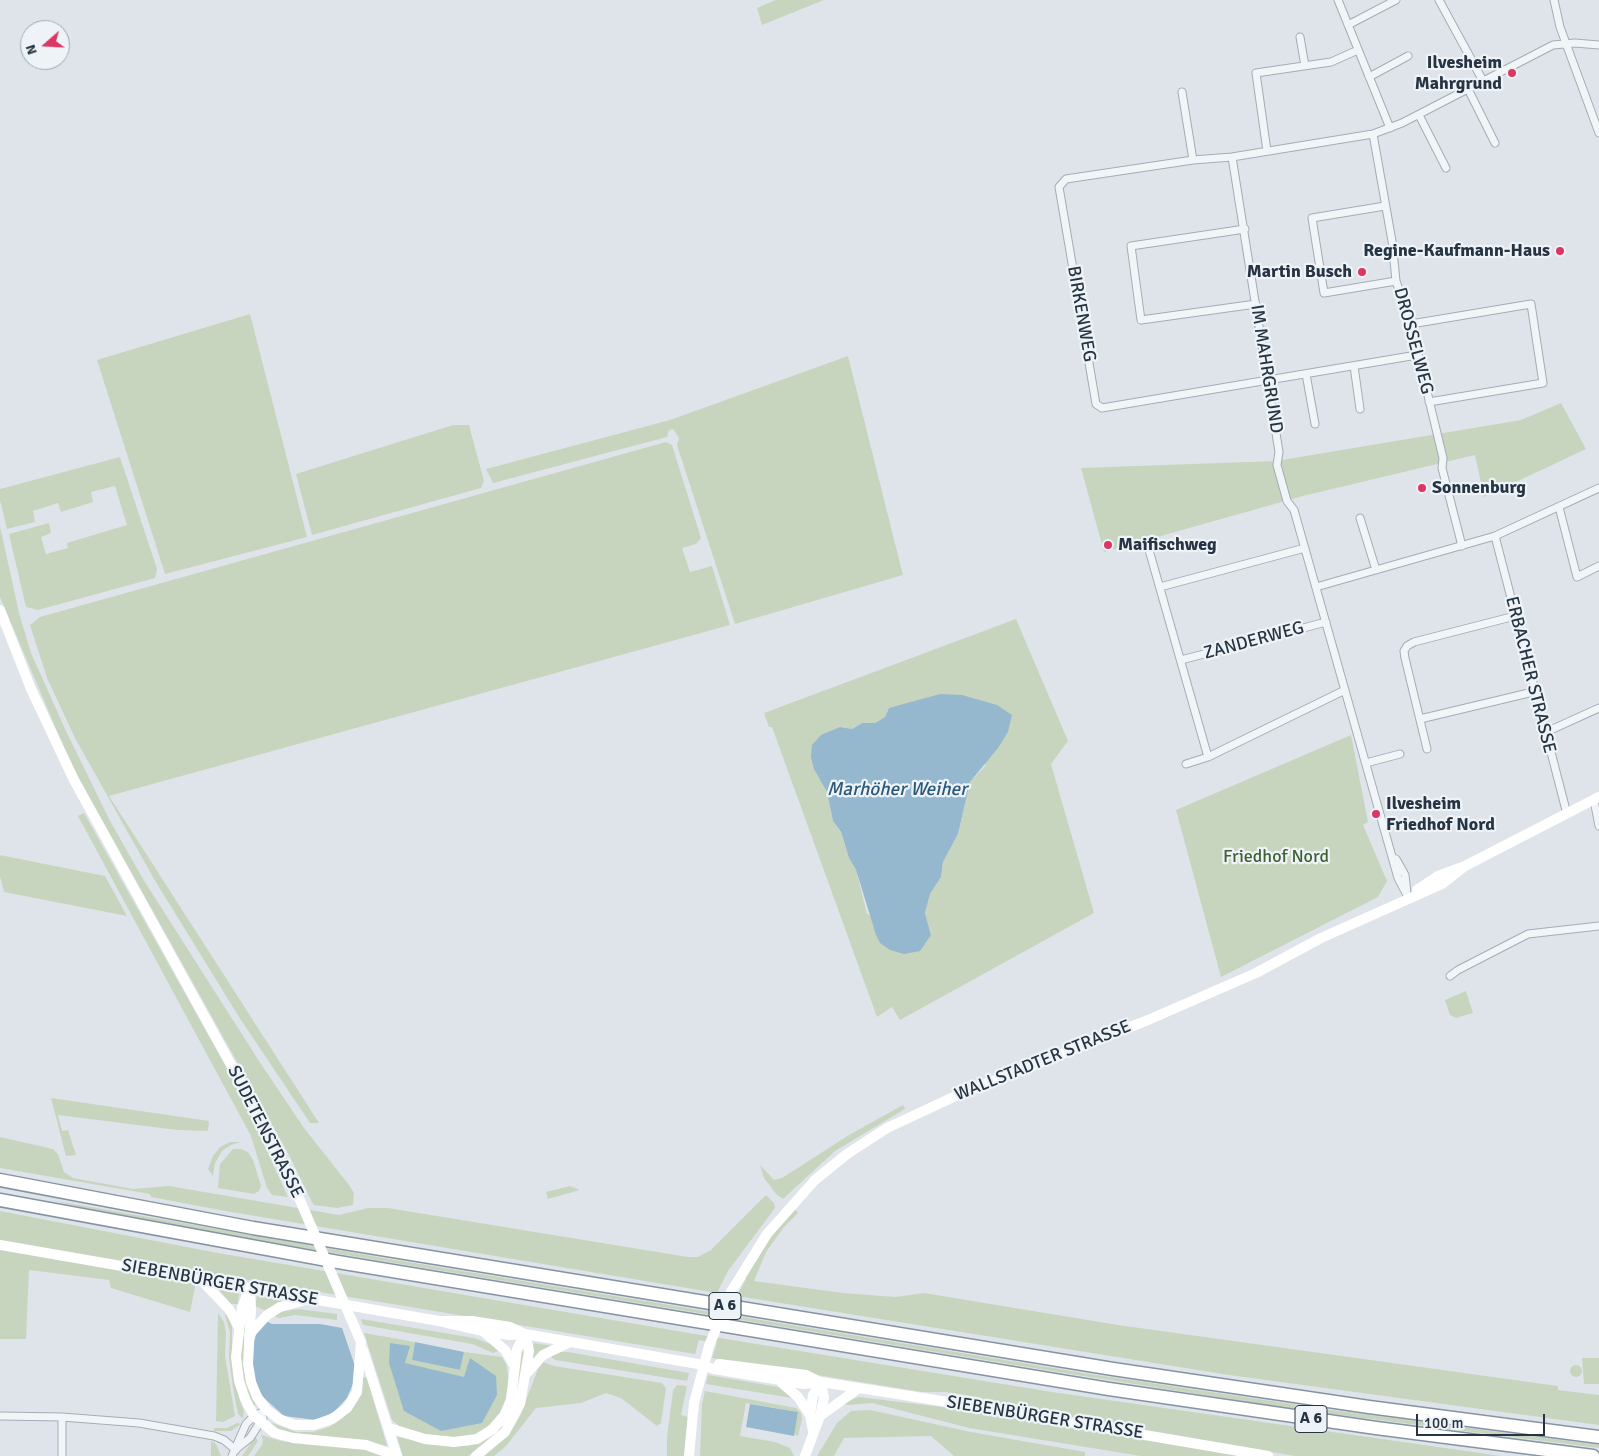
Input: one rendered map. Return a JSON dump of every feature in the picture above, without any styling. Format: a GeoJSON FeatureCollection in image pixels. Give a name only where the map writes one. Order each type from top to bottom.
{"type":"FeatureCollection","features":[{"type":"Feature","properties":{"kind":"highway","name":"A 6"},"geometry":{"type":"LineString","coordinates":[[0,1180],[281,1232],[1047,1359],[1360,1406],[1599,1437]]}},
{"type":"Feature","properties":{"kind":"highway","name":"A 6"},"geometry":{"type":"LineString","coordinates":[[0,1200],[338,1262],[1090,1386],[1376,1428],[1592,1456]]}},
{"type":"Feature","properties":{"kind":"main road","name":"SUDETENSTRASSE"},"geometry":{"type":"LineString","coordinates":[[0,610],[31,688],[97,824],[245,1090],[296,1191],[361,1342],[397,1456]]}},
{"type":"Feature","properties":{"kind":"main road","name":"WALLSTADTER STRASSE"},"geometry":{"type":"LineString","coordinates":[[689,1456],[694,1403],[708,1346],[732,1290],[767,1234],[815,1180],[847,1154],[887,1128],[960,1094],[1148,1020],[1256,973],[1321,938],[1408,897],[1438,876],[1465,866],[1596,799]]}},
{"type":"Feature","properties":{"kind":"main road","name":"SIEBENBÜRGER STRASSE"},"geometry":{"type":"LineString","coordinates":[[0,1245],[439,1321],[483,1331],[509,1335],[525,1334],[778,1380],[804,1384],[821,1382],[1051,1418],[1268,1456]]}},
{"type":"Feature","properties":{"kind":"main road"},"geometry":{"type":"LineString","coordinates":[[200,1280],[229,1309],[238,1326]]}},
{"type":"Feature","properties":{"kind":"main road"},"geometry":{"type":"LineString","coordinates":[[250,1289],[252,1309],[248,1364],[251,1382],[267,1410],[279,1419],[294,1425],[314,1425],[332,1419],[347,1408],[357,1392],[361,1342]]}},
{"type":"Feature","properties":{"kind":"main road"},"geometry":{"type":"LineString","coordinates":[[250,1289],[242,1307],[238,1326],[236,1357],[239,1381],[245,1399],[254,1416],[261,1424],[275,1433],[292,1438],[366,1445],[397,1456]]}},
{"type":"Feature","properties":{"kind":"main road"},"geometry":{"type":"LineString","coordinates":[[249,1335],[273,1311],[309,1299]]}},
{"type":"Feature","properties":{"kind":"main road","name":"SIEBENBÜRGER STRASSE"},"geometry":{"type":"LineString","coordinates":[[439,1321],[472,1321],[510,1327],[525,1334]]}},
{"type":"Feature","properties":{"kind":"main road"},"geometry":{"type":"LineString","coordinates":[[483,1331],[504,1350],[515,1367]]}},
{"type":"Feature","properties":{"kind":"main road"},"geometry":{"type":"LineString","coordinates":[[389,1428],[425,1439],[454,1442],[478,1439],[493,1429],[504,1416],[511,1400],[517,1349],[525,1334]]}},
{"type":"Feature","properties":{"kind":"main road"},"geometry":{"type":"LineString","coordinates":[[476,1456],[505,1432],[515,1418],[520,1404],[529,1351],[525,1334]]}},
{"type":"Feature","properties":{"kind":"main road"},"geometry":{"type":"LineString","coordinates":[[526,1373],[543,1355],[570,1342]]}},
{"type":"Feature","properties":{"kind":"main road","name":"SIEBENBÜRGER STRASSE"},"geometry":{"type":"LineString","coordinates":[[698,1364],[715,1363],[796,1373],[806,1375],[821,1382]]}},
{"type":"Feature","properties":{"kind":"main road"},"geometry":{"type":"LineString","coordinates":[[778,1380],[815,1415]]}},
{"type":"Feature","properties":{"kind":"main road"},"geometry":{"type":"LineString","coordinates":[[805,1456],[813,1432],[815,1415],[813,1396],[821,1382]]}},
{"type":"Feature","properties":{"kind":"main road"},"geometry":{"type":"LineString","coordinates":[[815,1415],[859,1388]]}},
{"type":"Feature","properties":{"kind":"street"},"geometry":{"type":"LineString","coordinates":[[1338,0],[1390,128]]}},
{"type":"Feature","properties":{"kind":"street"},"geometry":{"type":"LineString","coordinates":[[1348,25],[1396,0]]}},
{"type":"Feature","properties":{"kind":"street"},"geometry":{"type":"LineString","coordinates":[[1439,0],[1483,81]]}},
{"type":"Feature","properties":{"kind":"street"},"geometry":{"type":"LineString","coordinates":[[1554,0],[1566,44],[1599,133]]}},
{"type":"Feature","properties":{"kind":"street"},"geometry":{"type":"LineString","coordinates":[[1300,37],[1305,66]]}},
{"type":"Feature","properties":{"kind":"street"},"geometry":{"type":"LineString","coordinates":[[1232,157],[1372,134],[1419,115],[1553,45],[1599,45]]}},
{"type":"Feature","properties":{"kind":"street"},"geometry":{"type":"LineString","coordinates":[[1267,151],[1256,73],[1331,62],[1358,50]]}},
{"type":"Feature","properties":{"kind":"street"},"geometry":{"type":"LineString","coordinates":[[1369,77],[1408,56]]}},
{"type":"Feature","properties":{"kind":"street"},"geometry":{"type":"LineString","coordinates":[[1468,89],[1495,143]]}},
{"type":"Feature","properties":{"kind":"street"},"geometry":{"type":"LineString","coordinates":[[1182,92],[1192,160]]}},
{"type":"Feature","properties":{"kind":"street"},"geometry":{"type":"LineString","coordinates":[[1419,115],[1446,168]]}},
{"type":"Feature","properties":{"kind":"street","name":"DROSSELWEG"},"geometry":{"type":"LineString","coordinates":[[1372,134],[1396,281],[1411,324],[1462,546]]}},
{"type":"Feature","properties":{"kind":"street","name":"BIRKENWEG"},"geometry":{"type":"LineString","coordinates":[[1232,157],[1192,160],[1066,179],[1060,187],[1096,404],[1102,408],[1112,407],[1268,381]]}},
{"type":"Feature","properties":{"kind":"street","name":"IM MAHRGRUND"},"geometry":{"type":"LineString","coordinates":[[1232,157],[1279,452],[1277,465],[1287,501],[1294,510],[1391,850],[1405,875],[1408,897]]}},
{"type":"Feature","properties":{"kind":"street"},"geometry":{"type":"LineString","coordinates":[[1385,206],[1312,218],[1324,293],[1396,281]]}},
{"type":"Feature","properties":{"kind":"street"},"geometry":{"type":"LineString","coordinates":[[1245,230],[1132,246],[1141,320],[1256,304]]}},
{"type":"Feature","properties":{"kind":"street"},"geometry":{"type":"LineString","coordinates":[[1411,324],[1531,304],[1543,383],[1429,402]]}},
{"type":"Feature","properties":{"kind":"street"},"geometry":{"type":"LineString","coordinates":[[1268,381],[1417,355]]}},
{"type":"Feature","properties":{"kind":"street"},"geometry":{"type":"LineString","coordinates":[[1354,366],[1360,409]]}},
{"type":"Feature","properties":{"kind":"street"},"geometry":{"type":"LineString","coordinates":[[1306,374],[1314,424]]}},
{"type":"Feature","properties":{"kind":"street"},"geometry":{"type":"LineString","coordinates":[[1316,587],[1495,536],[1599,488]]}},
{"type":"Feature","properties":{"kind":"street"},"geometry":{"type":"LineString","coordinates":[[1559,507],[1577,576],[1599,566]]}},
{"type":"Feature","properties":{"kind":"street"},"geometry":{"type":"LineString","coordinates":[[1360,518],[1376,570]]}},
{"type":"Feature","properties":{"kind":"street","name":"ERBACHER STRASSE"},"geometry":{"type":"LineString","coordinates":[[1495,536],[1544,733],[1567,814]]}},
{"type":"Feature","properties":{"kind":"street"},"geometry":{"type":"LineString","coordinates":[[1147,543],[1208,757]]}},
{"type":"Feature","properties":{"kind":"street"},"geometry":{"type":"LineString","coordinates":[[1160,587],[1305,548]]}},
{"type":"Feature","properties":{"kind":"street"},"geometry":{"type":"LineString","coordinates":[[1427,749],[1405,658],[1404,651],[1407,646],[1414,642],[1515,616]]}},
{"type":"Feature","properties":{"kind":"street","name":"ZANDERWEG"},"geometry":{"type":"LineString","coordinates":[[1181,660],[1326,622]]}},
{"type":"Feature","properties":{"kind":"street"},"geometry":{"type":"LineString","coordinates":[[1186,764],[1208,757],[1345,690]]}},
{"type":"Feature","properties":{"kind":"street"},"geometry":{"type":"LineString","coordinates":[[1420,719],[1534,692]]}},
{"type":"Feature","properties":{"kind":"street"},"geometry":{"type":"LineString","coordinates":[[1544,733],[1599,708]]}},
{"type":"Feature","properties":{"kind":"street"},"geometry":{"type":"LineString","coordinates":[[1366,763],[1400,754]]}},
{"type":"Feature","properties":{"kind":"street"},"geometry":{"type":"LineString","coordinates":[[1596,799],[1599,826]]}},
{"type":"Feature","properties":{"kind":"street"},"geometry":{"type":"LineString","coordinates":[[1450,976],[1465,966],[1528,934],[1599,926]]}},
{"type":"Feature","properties":{"kind":"street"},"geometry":{"type":"LineString","coordinates":[[234,1453],[242,1431],[254,1416],[267,1410]]}},
{"type":"Feature","properties":{"kind":"street"},"geometry":{"type":"LineString","coordinates":[[234,1453],[261,1424],[267,1410]]}},
{"type":"Feature","properties":{"kind":"street"},"geometry":{"type":"LineString","coordinates":[[0,1416],[62,1417],[139,1423],[214,1436],[224,1440],[234,1453]]}},
{"type":"Feature","properties":{"kind":"street"},"geometry":{"type":"LineString","coordinates":[[62,1417],[62,1456]]}},
{"type":"Feature","properties":{"kind":"green space"},"geometry":{"type":"Polygon","coordinates":[[[776,0],[824,0],[762,25],[757,8],[776,0]]]}},
{"type":"Feature","properties":{"kind":"green space"},"geometry":{"type":"Polygon","coordinates":[[[250,314],[307,537],[165,574],[97,360],[250,314]]]}},
{"type":"Feature","properties":{"kind":"green space"},"geometry":{"type":"Polygon","coordinates":[[[848,356],[903,575],[735,624],[677,445],[679,438],[673,429],[669,430],[667,437],[493,483],[486,469],[670,420],[848,356]]]}},
{"type":"Feature","properties":{"kind":"green space"},"geometry":{"type":"Polygon","coordinates":[[[1561,403],[1586,449],[1484,497],[1475,455],[1303,496],[1104,552],[1081,468],[1276,461],[1521,420],[1561,403]]]}},
{"type":"Feature","properties":{"kind":"green space"},"geometry":{"type":"Polygon","coordinates":[[[453,425],[469,425],[484,481],[481,488],[312,535],[296,474],[453,425]]]}},
{"type":"Feature","properties":{"kind":"green space"},"geometry":{"type":"Polygon","coordinates":[[[666,442],[672,445],[701,538],[696,544],[682,548],[690,572],[712,566],[730,625],[109,796],[319,1123],[310,1123],[239,1017],[154,879],[75,738],[47,678],[30,625],[40,617],[666,442]]]}},
{"type":"Feature","properties":{"kind":"green space"},"geometry":{"type":"Polygon","coordinates":[[[120,457],[157,569],[155,578],[38,610],[26,607],[9,534],[49,523],[51,533],[41,537],[46,554],[68,548],[67,543],[127,525],[115,486],[91,492],[93,502],[61,512],[58,503],[33,511],[35,522],[7,529],[0,500],[0,489],[120,457]]]}},
{"type":"Feature","properties":{"kind":"green space"},"geometry":{"type":"Polygon","coordinates":[[[0,526],[19,613],[31,653],[109,819],[143,879],[259,1061],[304,1128],[349,1185],[354,1193],[353,1205],[337,1208],[314,1205],[312,1202],[290,1157],[71,764],[0,597],[0,526]]]}},
{"type":"Feature","properties":{"kind":"green space"},"geometry":{"type":"Polygon","coordinates":[[[1016,619],[1068,741],[1051,764],[1094,913],[900,1020],[892,1007],[877,1017],[772,727],[769,727],[764,713],[1016,619]],[[889,708],[885,717],[875,723],[862,723],[852,729],[840,727],[820,776],[827,792],[833,821],[841,833],[849,858],[856,870],[867,914],[931,935],[925,913],[930,894],[941,877],[943,862],[958,834],[970,782],[986,765],[889,708]]]}},
{"type":"Feature","properties":{"kind":"green space","name":"Friedhof Nord"},"geometry":{"type":"Polygon","coordinates":[[[1351,735],[1368,822],[1363,825],[1387,881],[1378,897],[1221,977],[1176,810],[1351,735]]]}},
{"type":"Feature","properties":{"kind":"green space"},"geometry":{"type":"Polygon","coordinates":[[[84,813],[239,1090],[288,1197],[272,1195],[267,1188],[251,1136],[78,816],[84,813]]]}},
{"type":"Feature","properties":{"kind":"green space"},"geometry":{"type":"Polygon","coordinates":[[[0,855],[105,876],[127,916],[4,892],[0,876],[0,855]]]}},
{"type":"Feature","properties":{"kind":"green space"},"geometry":{"type":"Polygon","coordinates":[[[1466,991],[1473,1013],[1456,1018],[1450,1015],[1445,1000],[1466,991]]]}},
{"type":"Feature","properties":{"kind":"green space"},"geometry":{"type":"Polygon","coordinates":[[[51,1098],[209,1121],[208,1131],[177,1130],[58,1115],[62,1131],[68,1130],[76,1155],[66,1156],[51,1098]]]}},
{"type":"Feature","properties":{"kind":"green space"},"geometry":{"type":"Polygon","coordinates":[[[903,1105],[905,1109],[835,1151],[783,1199],[776,1194],[764,1178],[760,1165],[774,1180],[782,1178],[849,1135],[903,1105]]]}},
{"type":"Feature","properties":{"kind":"green space"},"geometry":{"type":"Polygon","coordinates":[[[0,1137],[53,1149],[58,1154],[64,1172],[73,1178],[133,1189],[169,1186],[339,1215],[368,1208],[388,1208],[688,1257],[698,1257],[711,1250],[766,1195],[774,1203],[775,1208],[728,1271],[717,1293],[225,1211],[151,1197],[150,1194],[0,1168],[0,1137]]]}},
{"type":"Feature","properties":{"kind":"green space"},"geometry":{"type":"Polygon","coordinates":[[[230,1142],[241,1142],[231,1145],[222,1151],[215,1163],[213,1176],[208,1169],[213,1156],[220,1147],[230,1142]]]}},
{"type":"Feature","properties":{"kind":"green space"},"geometry":{"type":"Polygon","coordinates":[[[233,1149],[241,1149],[248,1152],[253,1160],[261,1186],[259,1191],[254,1194],[218,1188],[220,1164],[233,1149]]]}},
{"type":"Feature","properties":{"kind":"green space"},"geometry":{"type":"Polygon","coordinates":[[[570,1186],[580,1190],[548,1199],[546,1192],[570,1186]]]}},
{"type":"Feature","properties":{"kind":"green space"},"geometry":{"type":"Polygon","coordinates":[[[51,1200],[389,1259],[1090,1374],[1332,1410],[1599,1445],[1599,1448],[1300,1410],[1058,1372],[273,1243],[96,1211],[51,1200]]]}},
{"type":"Feature","properties":{"kind":"green space"},"geometry":{"type":"Polygon","coordinates":[[[794,1208],[798,1213],[784,1227],[766,1252],[754,1281],[843,1293],[896,1297],[924,1293],[1118,1325],[1558,1386],[1558,1390],[1599,1395],[1599,1425],[1229,1375],[737,1296],[746,1279],[744,1277],[762,1247],[794,1208]]]}},
{"type":"Feature","properties":{"kind":"green space"},"geometry":{"type":"Polygon","coordinates":[[[0,1211],[218,1253],[689,1333],[1052,1392],[1501,1456],[1295,1456],[998,1405],[978,1397],[946,1392],[922,1392],[712,1358],[717,1343],[699,1340],[695,1354],[198,1272],[190,1312],[111,1288],[109,1280],[29,1270],[26,1339],[0,1339],[0,1211]]]}},
{"type":"Feature","properties":{"kind":"green space"},"geometry":{"type":"Polygon","coordinates":[[[219,1290],[239,1294],[238,1304],[231,1304],[219,1290]]]}},
{"type":"Feature","properties":{"kind":"green space"},"geometry":{"type":"Polygon","coordinates":[[[257,1296],[282,1301],[282,1303],[266,1311],[255,1306],[257,1296]]]}},
{"type":"Feature","properties":{"kind":"green space"},"geometry":{"type":"Polygon","coordinates":[[[249,1308],[244,1335],[244,1361],[251,1395],[256,1405],[253,1406],[243,1379],[241,1357],[241,1334],[249,1308]]]}},
{"type":"Feature","properties":{"kind":"green space"},"geometry":{"type":"Polygon","coordinates":[[[298,1309],[337,1314],[337,1320],[295,1315],[279,1318],[272,1315],[298,1309]]]}},
{"type":"Feature","properties":{"kind":"green space"},"geometry":{"type":"Polygon","coordinates":[[[218,1313],[224,1322],[226,1333],[225,1356],[235,1416],[223,1422],[216,1421],[218,1313]]]}},
{"type":"Feature","properties":{"kind":"green space"},"geometry":{"type":"Polygon","coordinates":[[[228,1313],[232,1327],[232,1354],[237,1389],[244,1412],[243,1419],[238,1414],[233,1388],[229,1356],[230,1333],[225,1315],[228,1313]]]}},
{"type":"Feature","properties":{"kind":"green space"},"geometry":{"type":"Polygon","coordinates":[[[361,1319],[474,1338],[493,1345],[498,1351],[493,1353],[472,1344],[363,1325],[361,1319]]]}},
{"type":"Feature","properties":{"kind":"green space"},"geometry":{"type":"Polygon","coordinates":[[[364,1333],[415,1342],[412,1360],[460,1370],[464,1352],[502,1357],[506,1364],[509,1380],[504,1408],[484,1430],[470,1437],[455,1439],[405,1431],[392,1420],[364,1333]]]}},
{"type":"Feature","properties":{"kind":"green space"},"geometry":{"type":"Polygon","coordinates":[[[534,1343],[553,1346],[530,1365],[534,1343]]]}},
{"type":"Feature","properties":{"kind":"green space"},"geometry":{"type":"Polygon","coordinates":[[[520,1351],[526,1352],[515,1410],[496,1436],[468,1456],[403,1456],[397,1437],[447,1446],[468,1446],[489,1438],[503,1424],[520,1351]]]}},
{"type":"Feature","properties":{"kind":"green space"},"geometry":{"type":"Polygon","coordinates":[[[560,1352],[689,1373],[687,1381],[555,1360],[550,1356],[560,1352]]]}},
{"type":"Feature","properties":{"kind":"green space"},"geometry":{"type":"Polygon","coordinates":[[[1582,1358],[1599,1358],[1599,1384],[1584,1384],[1582,1358]]]}},
{"type":"Feature","properties":{"kind":"green space"},"geometry":{"type":"Polygon","coordinates":[[[543,1362],[554,1366],[662,1383],[666,1388],[661,1423],[657,1426],[621,1398],[606,1393],[581,1403],[536,1408],[506,1446],[494,1456],[483,1456],[511,1431],[520,1416],[538,1369],[543,1362]]]}},
{"type":"Feature","properties":{"kind":"green space"},"geometry":{"type":"Polygon","coordinates":[[[1574,1365],[1578,1365],[1582,1371],[1578,1377],[1574,1377],[1570,1373],[1570,1369],[1574,1365]]]}},
{"type":"Feature","properties":{"kind":"green space"},"geometry":{"type":"Polygon","coordinates":[[[708,1375],[778,1387],[792,1398],[706,1384],[708,1375]]]}},
{"type":"Feature","properties":{"kind":"green space"},"geometry":{"type":"Polygon","coordinates":[[[363,1377],[367,1378],[387,1446],[361,1440],[284,1432],[270,1425],[272,1423],[297,1432],[313,1432],[329,1427],[343,1418],[354,1406],[363,1377]]]}},
{"type":"Feature","properties":{"kind":"green space"},"geometry":{"type":"Polygon","coordinates":[[[677,1385],[687,1386],[681,1415],[688,1417],[684,1456],[667,1456],[667,1438],[673,1390],[677,1385]]]}},
{"type":"Feature","properties":{"kind":"green space"},"geometry":{"type":"Polygon","coordinates":[[[705,1391],[796,1408],[801,1413],[802,1419],[798,1436],[794,1434],[798,1412],[746,1403],[740,1436],[775,1442],[790,1448],[794,1456],[700,1456],[702,1404],[705,1391]]]}},
{"type":"Feature","properties":{"kind":"green space"},"geometry":{"type":"Polygon","coordinates":[[[859,1397],[983,1412],[1242,1456],[1141,1456],[969,1428],[872,1403],[842,1404],[859,1397]]]}},
{"type":"Feature","properties":{"kind":"green space"},"geometry":{"type":"Polygon","coordinates":[[[870,1410],[971,1432],[1085,1452],[1085,1456],[954,1456],[931,1436],[844,1438],[834,1456],[817,1456],[837,1423],[851,1411],[870,1410]]]}},
{"type":"Feature","properties":{"kind":"green space"},"geometry":{"type":"Polygon","coordinates":[[[237,1423],[241,1424],[231,1431],[214,1431],[214,1428],[227,1428],[237,1423]]]}},
{"type":"Feature","properties":{"kind":"green space"},"geometry":{"type":"Polygon","coordinates":[[[261,1435],[281,1441],[367,1449],[385,1456],[254,1456],[262,1445],[261,1435]]]}},
{"type":"Feature","properties":{"kind":"green space"},"geometry":{"type":"Polygon","coordinates":[[[255,1437],[258,1441],[248,1456],[242,1456],[255,1437]]]}},
{"type":"Feature","properties":{"kind":"green space"},"geometry":{"type":"Polygon","coordinates":[[[211,1441],[216,1444],[221,1456],[211,1456],[211,1441]]]}},
{"type":"Feature","properties":{"kind":"water","name":"Marhöher Weiher"},"geometry":{"type":"Polygon","coordinates":[[[940,694],[962,695],[997,705],[1012,715],[1008,732],[998,748],[970,782],[958,834],[943,862],[941,877],[930,894],[925,913],[931,935],[920,951],[904,954],[890,950],[880,943],[876,935],[856,870],[849,858],[841,832],[833,821],[827,792],[814,769],[811,757],[812,745],[821,735],[840,727],[852,729],[862,723],[875,723],[885,717],[889,708],[940,694]]]}},
{"type":"Feature","properties":{"kind":"water"},"geometry":{"type":"Polygon","coordinates":[[[266,1321],[272,1324],[320,1324],[342,1328],[354,1363],[355,1379],[347,1398],[334,1412],[316,1420],[284,1416],[263,1397],[256,1383],[252,1364],[253,1345],[257,1332],[266,1321]]]}},
{"type":"Feature","properties":{"kind":"water"},"geometry":{"type":"Polygon","coordinates":[[[415,1342],[464,1352],[460,1370],[412,1360],[415,1342]]]}},
{"type":"Feature","properties":{"kind":"water"},"geometry":{"type":"Polygon","coordinates":[[[390,1343],[410,1346],[405,1363],[464,1377],[470,1358],[496,1376],[497,1395],[482,1423],[441,1431],[404,1411],[389,1363],[390,1343]]]}},
{"type":"Feature","properties":{"kind":"water"},"geometry":{"type":"Polygon","coordinates":[[[750,1404],[798,1412],[794,1436],[746,1427],[750,1404]]]}},
{"type":"Feature","properties":{"kind":"place","name":"Ilvesheim Mahrgrund"},"geometry":{"type":"Point","coordinates":[1512,73]}},
{"type":"Feature","properties":{"kind":"place","name":"Regine-Kaufmann-Haus"},"geometry":{"type":"Point","coordinates":[1560,251]}},
{"type":"Feature","properties":{"kind":"place","name":"Martin Busch"},"geometry":{"type":"Point","coordinates":[1362,272]}},
{"type":"Feature","properties":{"kind":"place","name":"Sonnenburg"},"geometry":{"type":"Point","coordinates":[1422,488]}},
{"type":"Feature","properties":{"kind":"place","name":"Maifischweg"},"geometry":{"type":"Point","coordinates":[1108,545]}},
{"type":"Feature","properties":{"kind":"place","name":"Ilvesheim Friedhof Nord"},"geometry":{"type":"Point","coordinates":[1376,814]}}]}
